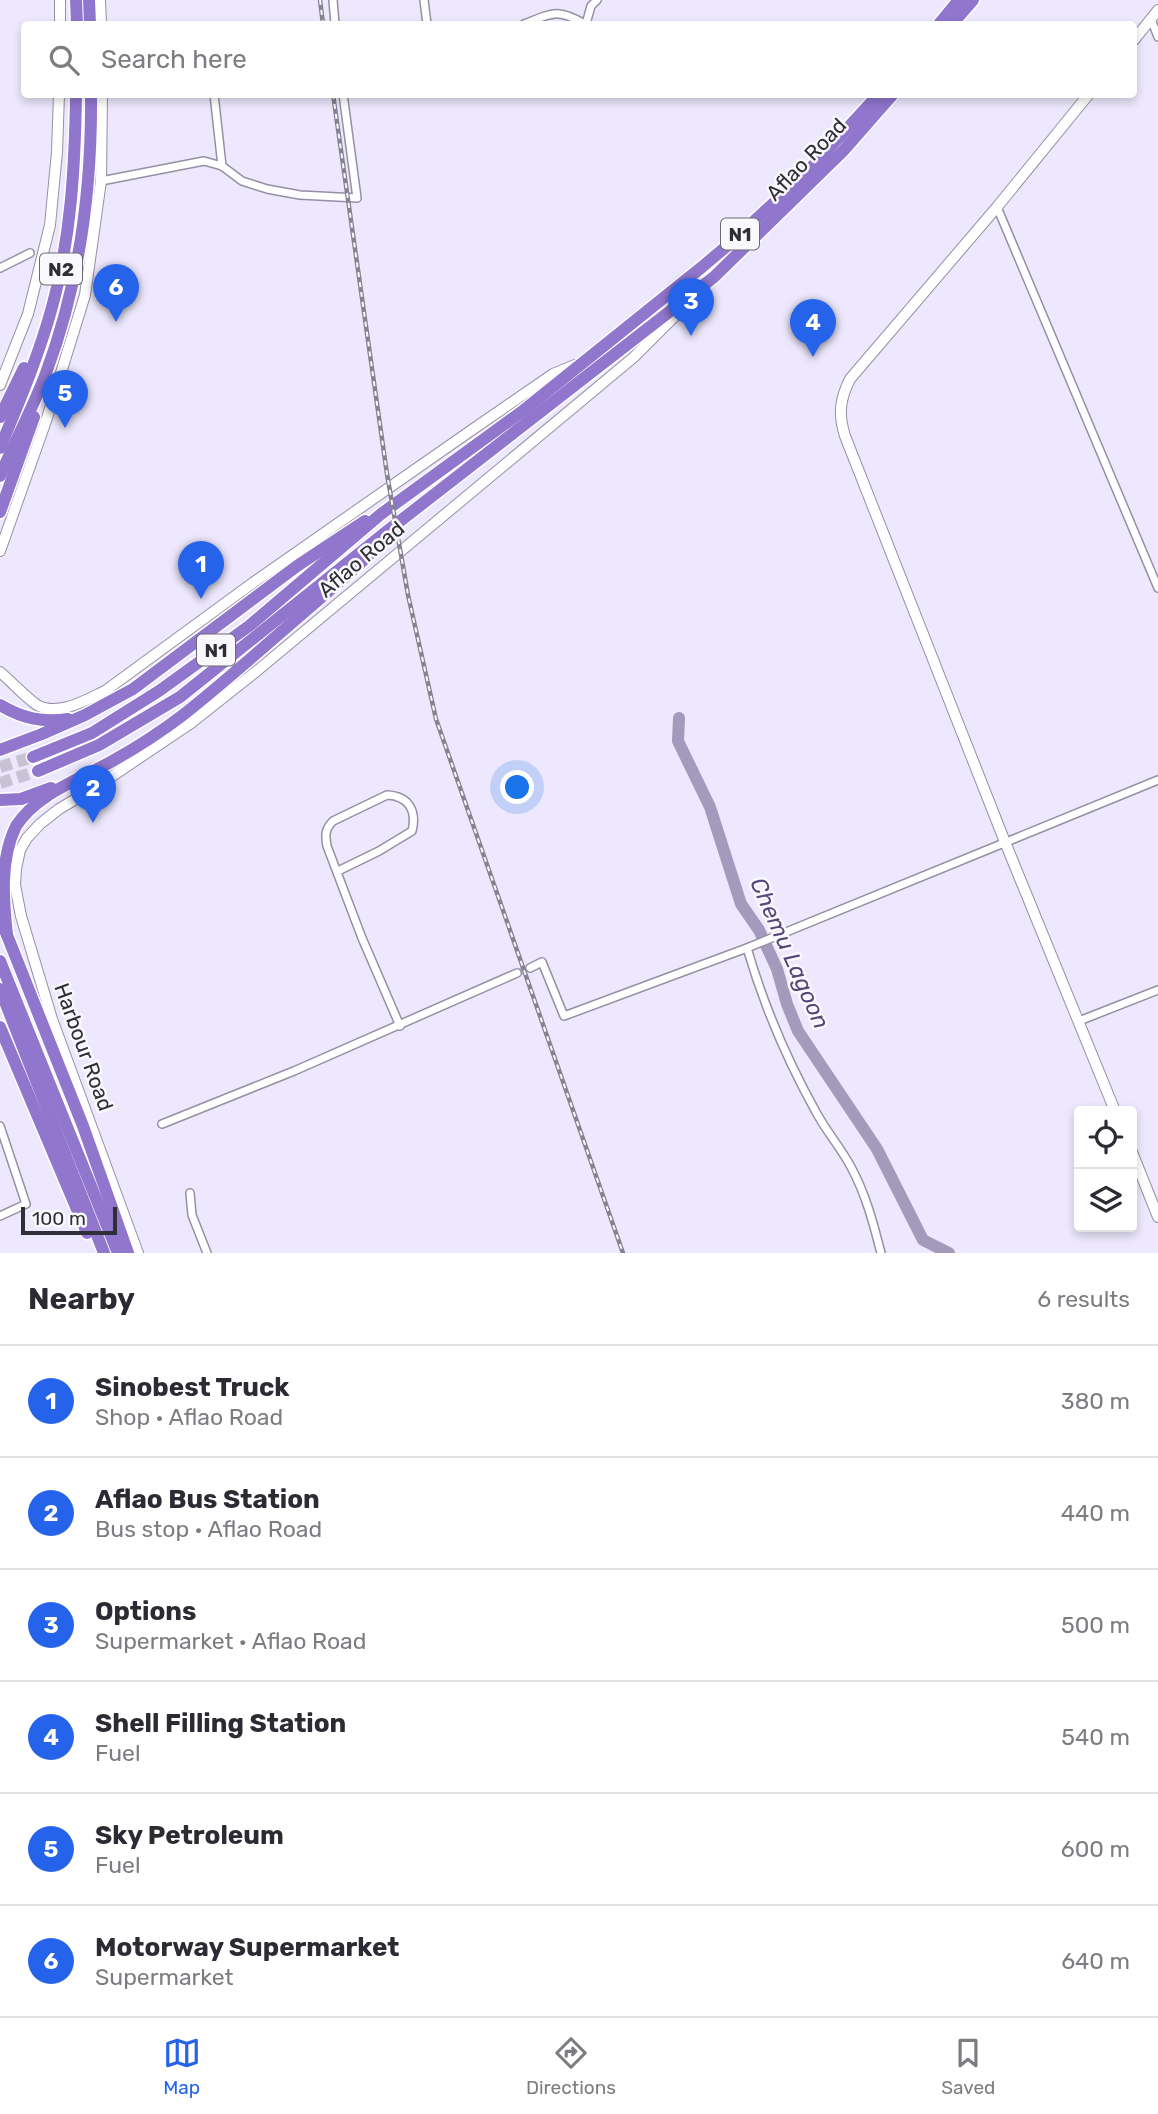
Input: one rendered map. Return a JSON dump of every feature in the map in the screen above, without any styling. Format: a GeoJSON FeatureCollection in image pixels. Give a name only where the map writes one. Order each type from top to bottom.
{"type":"FeatureCollection","features":[{"type":"Feature","properties":{"kind":"highway"},"geometry":{"type":"LineString","coordinates":[[76,0],[77,21]]}},
{"type":"Feature","properties":{"kind":"highway"},"geometry":{"type":"LineString","coordinates":[[89,0],[90,21]]}},
{"type":"Feature","properties":{"kind":"highway"},"geometry":{"type":"LineString","coordinates":[[942,21],[959,0]]}},
{"type":"Feature","properties":{"kind":"highway"},"geometry":{"type":"LineString","coordinates":[[955,21],[973,0]]}},
{"type":"Feature","properties":{"kind":"highway","name":"N2"},"geometry":{"type":"LineString","coordinates":[[0,475],[59,280],[72,200],[76,98]]}},
{"type":"Feature","properties":{"kind":"highway","name":"N2"},"geometry":{"type":"LineString","coordinates":[[0,448],[10,438],[45,376],[61,328],[80,246],[88,184],[92,98]]}},
{"type":"Feature","properties":{"kind":"highway","name":"Aflao Road"},"geometry":{"type":"LineString","coordinates":[[33,757],[92,733],[159,691],[249,626],[381,514],[524,410],[734,240],[808,171],[874,98]]}},
{"type":"Feature","properties":{"kind":"highway","name":"Aflao Road"},"geometry":{"type":"LineString","coordinates":[[38,771],[100,745],[180,697],[386,532],[714,277],[843,151],[889,98]]}},
{"type":"Feature","properties":{"kind":"highway"},"geometry":{"type":"LineString","coordinates":[[0,417],[26,363],[49,299],[59,280]]}},
{"type":"Feature","properties":{"kind":"highway"},"geometry":{"type":"LineString","coordinates":[[0,512],[41,396],[45,376]]}},
{"type":"Feature","properties":{"kind":"highway"},"geometry":{"type":"LineString","coordinates":[[0,751],[85,715],[133,689],[297,566],[351,528],[381,514]]}},
{"type":"Feature","properties":{"kind":"highway"},"geometry":{"type":"LineString","coordinates":[[0,800],[21,799],[75,779],[116,759],[181,716],[349,574],[371,553],[386,532]]}},
{"type":"Feature","properties":{"kind":"highway"},"geometry":{"type":"LineString","coordinates":[[0,705],[22,717],[46,721],[85,715]]}},
{"type":"Feature","properties":{"kind":"highway"},"geometry":{"type":"LineString","coordinates":[[7,935],[1,879],[9,838],[18,823],[42,800],[75,779]]}},
{"type":"Feature","properties":{"kind":"highway"},"geometry":{"type":"LineString","coordinates":[[0,915],[83,1126],[128,1253]]}},
{"type":"Feature","properties":{"kind":"highway","name":"Harbour Road"},"geometry":{"type":"LineString","coordinates":[[0,961],[70,1151],[104,1253]]}},
{"type":"Feature","properties":{"kind":"highway","name":"Harbour Road"},"geometry":{"type":"LineString","coordinates":[[0,989],[70,1151],[118,1253]]}},
{"type":"Feature","properties":{"kind":"highway"},"geometry":{"type":"LineString","coordinates":[[0,1027],[98,1253]]}},
{"type":"Feature","properties":{"kind":"street"},"geometry":{"type":"LineString","coordinates":[[60,0],[60,21]]}},
{"type":"Feature","properties":{"kind":"street"},"geometry":{"type":"LineString","coordinates":[[100,0],[101,21]]}},
{"type":"Feature","properties":{"kind":"street"},"geometry":{"type":"LineString","coordinates":[[333,0],[335,21]]}},
{"type":"Feature","properties":{"kind":"street"},"geometry":{"type":"LineString","coordinates":[[424,0],[427,21]]}},
{"type":"Feature","properties":{"kind":"street"},"geometry":{"type":"LineString","coordinates":[[586,21],[591,6],[597,0]]}},
{"type":"Feature","properties":{"kind":"street"},"geometry":{"type":"LineString","coordinates":[[1137,35],[1158,10]]}},
{"type":"Feature","properties":{"kind":"street"},"geometry":{"type":"LineString","coordinates":[[532,21],[554,13],[568,15],[579,21]]}},
{"type":"Feature","properties":{"kind":"street"},"geometry":{"type":"LineString","coordinates":[[1151,19],[1158,37]]}},
{"type":"Feature","properties":{"kind":"street"},"geometry":{"type":"LineString","coordinates":[[0,385],[28,314],[50,225],[59,98]]}},
{"type":"Feature","properties":{"kind":"street"},"geometry":{"type":"LineString","coordinates":[[0,551],[85,295],[101,181],[102,98]]}},
{"type":"Feature","properties":{"kind":"street"},"geometry":{"type":"LineString","coordinates":[[214,98],[222,166]]}},
{"type":"Feature","properties":{"kind":"street"},"geometry":{"type":"LineString","coordinates":[[101,181],[204,160],[222,166],[242,181],[267,189],[300,195],[357,198],[344,98]]}},
{"type":"Feature","properties":{"kind":"street"},"geometry":{"type":"LineString","coordinates":[[1086,98],[850,379],[840,407],[845,436],[1005,842],[1113,1106]]}},
{"type":"Feature","properties":{"kind":"street"},"geometry":{"type":"LineString","coordinates":[[997,207],[1158,587]]}},
{"type":"Feature","properties":{"kind":"street"},"geometry":{"type":"LineString","coordinates":[[0,268],[30,253]]}},
{"type":"Feature","properties":{"kind":"street","name":"Aflao Road"},"geometry":{"type":"LineString","coordinates":[[20,850],[33,830],[47,818],[191,723],[258,670],[634,357],[714,277]]}},
{"type":"Feature","properties":{"kind":"street"},"geometry":{"type":"LineString","coordinates":[[0,354],[13,355]]}},
{"type":"Feature","properties":{"kind":"street","name":"Aflao Road"},"geometry":{"type":"LineString","coordinates":[[0,672],[38,705],[49,708],[58,709],[79,703],[105,691],[254,582],[553,374],[588,359]]}},
{"type":"Feature","properties":{"kind":"street"},"geometry":{"type":"LineString","coordinates":[[530,968],[542,962],[564,1016],[747,948],[1158,780]]}},
{"type":"Feature","properties":{"kind":"street"},"geometry":{"type":"LineString","coordinates":[[338,871],[412,831],[415,821],[413,808],[397,796],[387,795],[333,821],[327,827],[327,846],[362,938],[400,1026]]}},
{"type":"Feature","properties":{"kind":"street","name":"Harbour Road"},"geometry":{"type":"LineString","coordinates":[[20,850],[15,885],[33,962],[138,1253]]}},
{"type":"Feature","properties":{"kind":"street"},"geometry":{"type":"LineString","coordinates":[[747,948],[760,992],[791,1065],[817,1115],[850,1164],[868,1202],[881,1253]]}},
{"type":"Feature","properties":{"kind":"street"},"geometry":{"type":"LineString","coordinates":[[162,1124],[400,1026],[465,994],[517,973]]}},
{"type":"Feature","properties":{"kind":"street"},"geometry":{"type":"LineString","coordinates":[[1079,1021],[1158,990]]}},
{"type":"Feature","properties":{"kind":"street"},"geometry":{"type":"LineString","coordinates":[[0,1126],[26,1204],[0,1216]]}},
{"type":"Feature","properties":{"kind":"street"},"geometry":{"type":"LineString","coordinates":[[1137,1164],[1158,1217]]}},
{"type":"Feature","properties":{"kind":"street"},"geometry":{"type":"LineString","coordinates":[[190,1193],[192,1215],[207,1253]]}},
{"type":"Feature","properties":{"kind":"waterway","name":"Chemu Lagoon"},"geometry":{"type":"LineString","coordinates":[[679,718],[678,741],[710,807],[741,904],[759,930],[777,969],[798,1031],[877,1149],[923,1240],[949,1253]]}},
{"type":"Feature","properties":{"kind":"tunnel"},"geometry":{"type":"LineString","coordinates":[[0,767],[33,757]]}},
{"type":"Feature","properties":{"kind":"tunnel"},"geometry":{"type":"LineString","coordinates":[[0,783],[38,771]]}},
{"type":"Feature","properties":{"kind":"tunnel"},"geometry":{"type":"LineString","coordinates":[[517,973],[530,968]]}},
{"type":"Feature","properties":{"kind":"railway"},"geometry":{"type":"LineString","coordinates":[[320,0],[323,21]]}},
{"type":"Feature","properties":{"kind":"railway"},"geometry":{"type":"LineString","coordinates":[[334,98],[387,474],[408,595],[436,719],[623,1253]]}},
{"type":"Feature","properties":{"kind":"place","name":"Motorway Supermarket"},"geometry":{"type":"Point","coordinates":[116,322]}},
{"type":"Feature","properties":{"kind":"place","name":"Options"},"geometry":{"type":"Point","coordinates":[691,336]}},
{"type":"Feature","properties":{"kind":"place","name":"Shell Filling Station"},"geometry":{"type":"Point","coordinates":[813,357]}},
{"type":"Feature","properties":{"kind":"place","name":"Sky Petroleum"},"geometry":{"type":"Point","coordinates":[65,428]}},
{"type":"Feature","properties":{"kind":"place","name":"Sinobest Truck"},"geometry":{"type":"Point","coordinates":[201,599]}},
{"type":"Feature","properties":{"kind":"place","name":"Aflao Bus Station"},"geometry":{"type":"Point","coordinates":[93,823]}}]}
